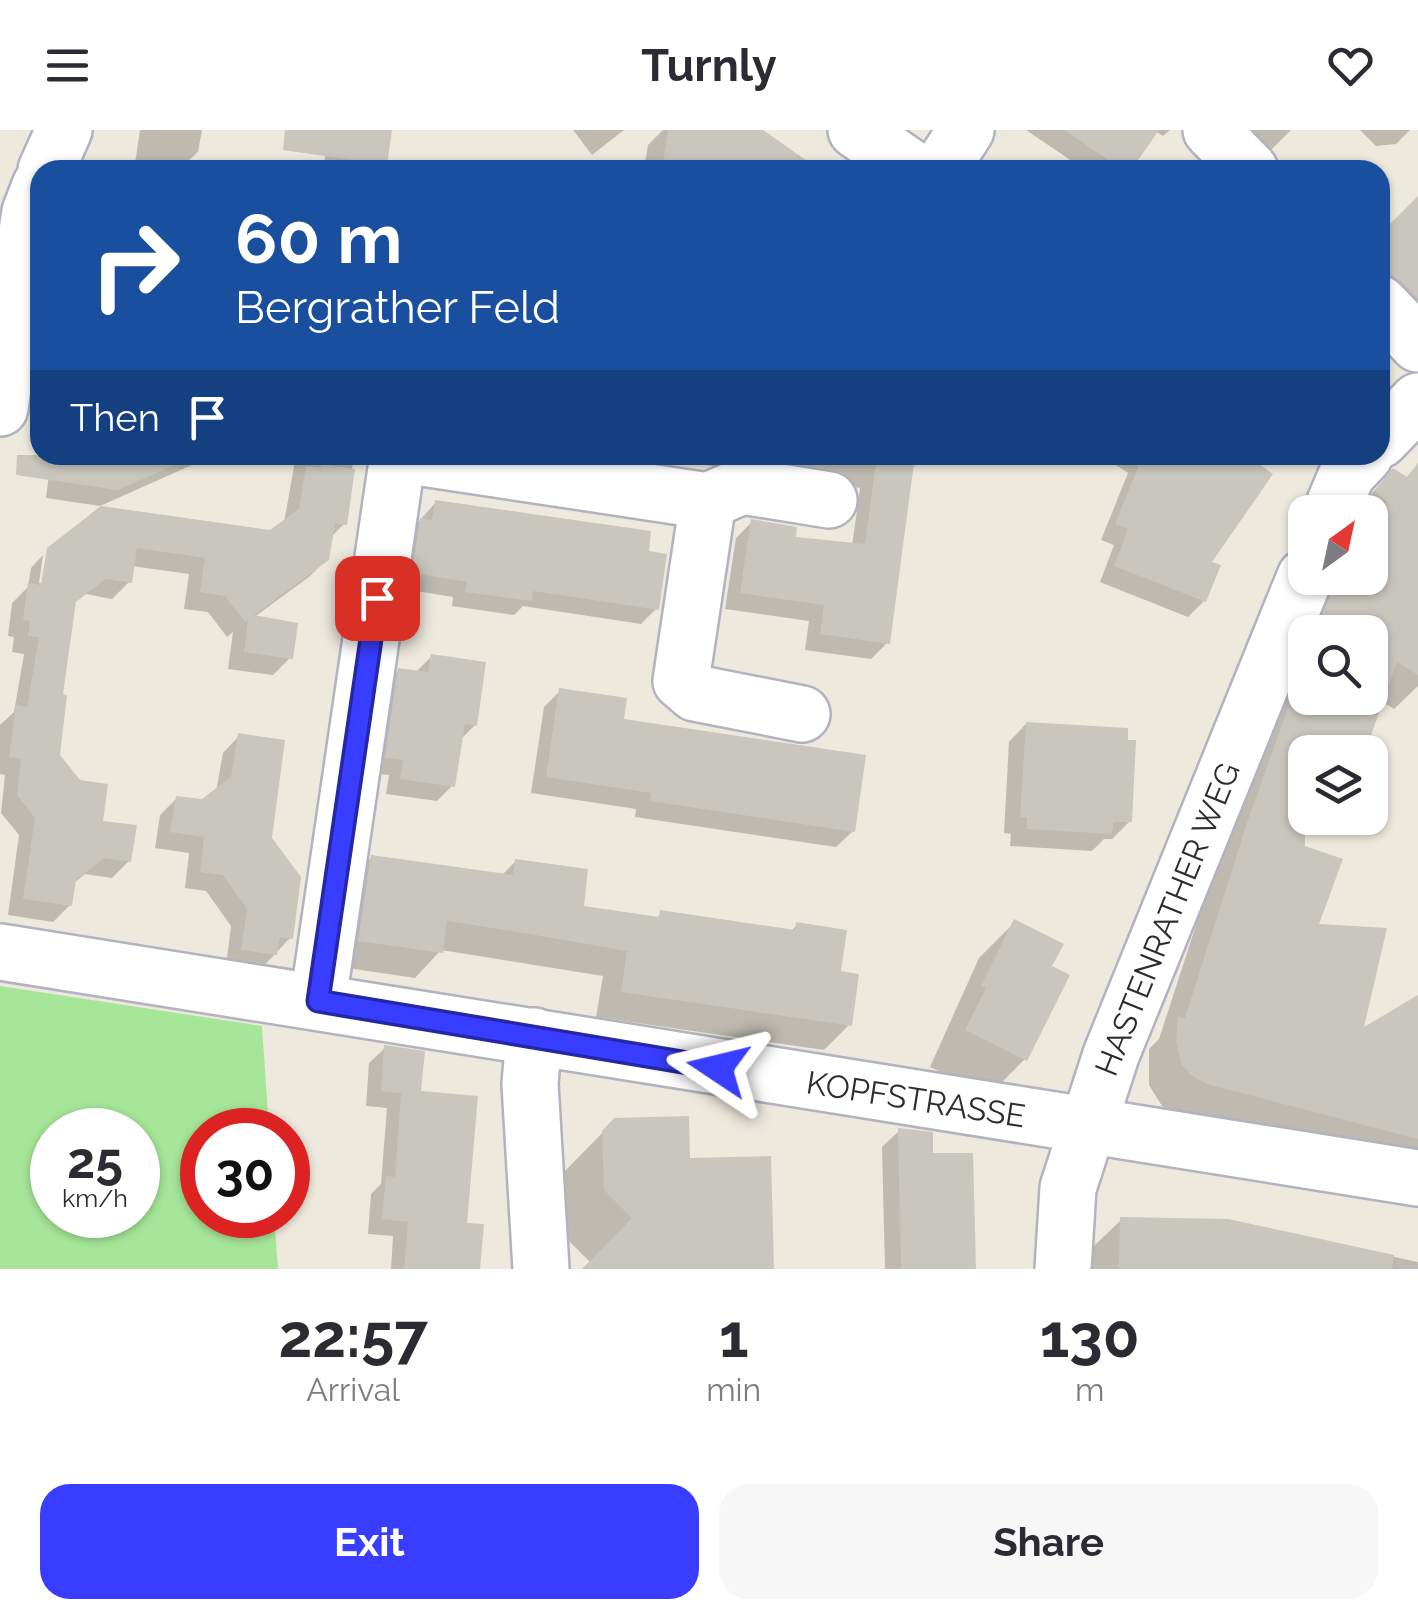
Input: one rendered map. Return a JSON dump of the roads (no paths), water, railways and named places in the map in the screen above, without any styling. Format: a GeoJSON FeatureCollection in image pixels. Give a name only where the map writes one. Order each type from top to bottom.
{"type":"FeatureCollection","features":[{"type":"Feature","properties":{"kind":"street"},"geometry":{"type":"LineString","coordinates":[[50,160],[64,130]]}},
{"type":"Feature","properties":{"kind":"street"},"geometry":{"type":"LineString","coordinates":[[856,130],[900,160]]}},
{"type":"Feature","properties":{"kind":"street"},"geometry":{"type":"LineString","coordinates":[[946,160],[966,130]]}},
{"type":"Feature","properties":{"kind":"street"},"geometry":{"type":"LineString","coordinates":[[1212,130],[1240,160]]}},
{"type":"Feature","properties":{"kind":"street"},"geometry":{"type":"LineString","coordinates":[[14,402],[30,212]]}},
{"type":"Feature","properties":{"kind":"street"},"geometry":{"type":"LineString","coordinates":[[1390,315],[1418,344]]}},
{"type":"Feature","properties":{"kind":"street"},"geometry":{"type":"LineString","coordinates":[[1390,428],[1418,401]]}},
{"type":"Feature","properties":{"kind":"street"},"geometry":{"type":"LineString","coordinates":[[318,1001],[398,465]]}},
{"type":"Feature","properties":{"kind":"street"},"geometry":{"type":"LineString","coordinates":[[466,465],[708,502],[742,486],[829,500]]}},
{"type":"Feature","properties":{"kind":"street"},"geometry":{"type":"LineString","coordinates":[[708,502],[682,681],[696,693],[802,714]]}},
{"type":"Feature","properties":{"kind":"street","name":"HASTENRATHER WEG"},"geometry":{"type":"LineString","coordinates":[[1063,1269],[1068,1188],[1111,1055],[1298,595]]}},
{"type":"Feature","properties":{"kind":"street","name":"KOPFSTRASSE"},"geometry":{"type":"LineString","coordinates":[[0,952],[1418,1178]]}},
{"type":"Feature","properties":{"kind":"street"},"geometry":{"type":"LineString","coordinates":[[534,1036],[530,1084],[541,1269]]}}]}
